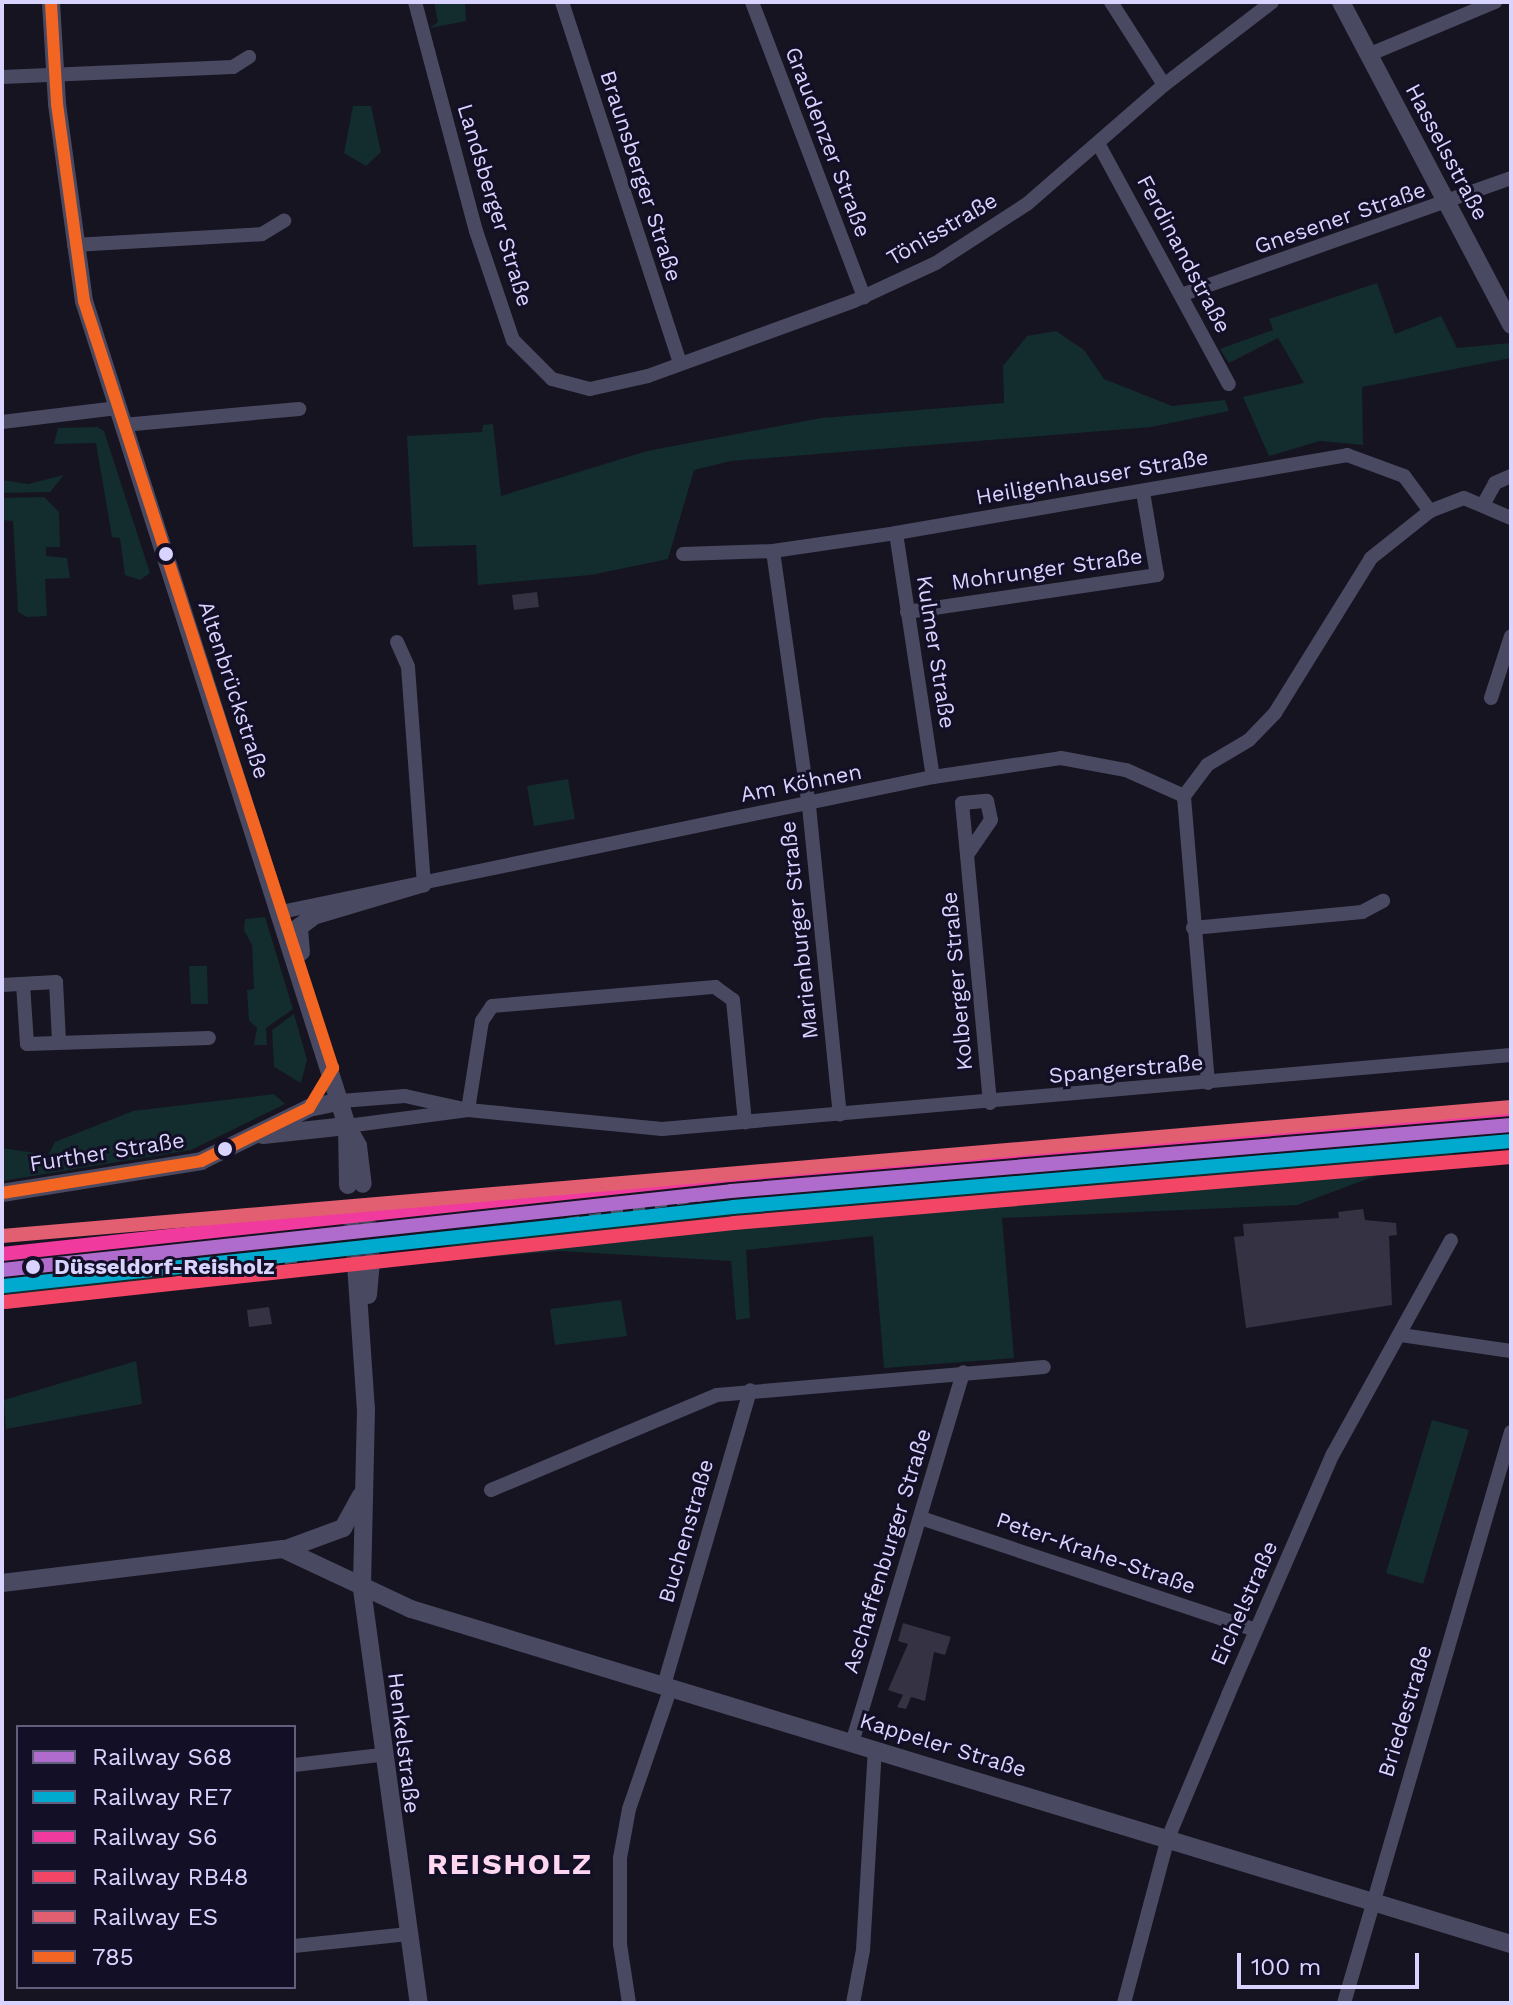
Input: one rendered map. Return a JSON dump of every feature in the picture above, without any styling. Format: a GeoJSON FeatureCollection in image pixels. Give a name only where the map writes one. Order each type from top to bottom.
{"type":"FeatureCollection","features":[{"type":"Feature","properties":{"kind":"street","name":"Altenbrückstraße"},"geometry":{"type":"LineString","coordinates":[[51,2],[55,74],[74,245],[120,416],[333,1068],[347,1126]]}},
{"type":"Feature","properties":{"kind":"street","name":"Landsberger Straße"},"geometry":{"type":"LineString","coordinates":[[415,2],[476,231],[513,340],[539,371],[577,389]]}},
{"type":"Feature","properties":{"kind":"street","name":"Braunsberger Straße"},"geometry":{"type":"LineString","coordinates":[[562,2],[680,363]]}},
{"type":"Feature","properties":{"kind":"street","name":"Graudenzer Straße"},"geometry":{"type":"LineString","coordinates":[[752,2],[864,297]]}},
{"type":"Feature","properties":{"kind":"street"},"geometry":{"type":"LineString","coordinates":[[1111,2],[1164,85]]}},
{"type":"Feature","properties":{"kind":"street","name":"Tönisstraße"},"geometry":{"type":"LineString","coordinates":[[577,389],[615,387],[864,297],[936,263],[1010,217],[1099,145],[1164,85],[1272,2]]}},
{"type":"Feature","properties":{"kind":"street","name":"Hasselsstraße"},"geometry":{"type":"LineString","coordinates":[[1341,2],[1511,325]]}},
{"type":"Feature","properties":{"kind":"street"},"geometry":{"type":"LineString","coordinates":[[1368,55],[1495,2]]}},
{"type":"Feature","properties":{"kind":"street"},"geometry":{"type":"LineString","coordinates":[[2,77],[233,67],[249,57]]}},
{"type":"Feature","properties":{"kind":"street","name":"Ferdinandstraße"},"geometry":{"type":"LineString","coordinates":[[1099,145],[1229,384]]}},
{"type":"Feature","properties":{"kind":"street","name":"Gnesener Straße"},"geometry":{"type":"LineString","coordinates":[[1181,295],[1449,203],[1511,178]]}},
{"type":"Feature","properties":{"kind":"street"},"geometry":{"type":"LineString","coordinates":[[74,245],[262,234],[284,221]]}},
{"type":"Feature","properties":{"kind":"street"},"geometry":{"type":"LineString","coordinates":[[2,422],[299,409]]}},
{"type":"Feature","properties":{"kind":"street","name":"Heiligenhauser Straße"},"geometry":{"type":"LineString","coordinates":[[683,554],[773,551],[896,533],[1347,455],[1404,476],[1430,511]]}},
{"type":"Feature","properties":{"kind":"street"},"geometry":{"type":"LineString","coordinates":[[1483,505],[1495,483],[1511,476]]}},
{"type":"Feature","properties":{"kind":"street","name":"Mohrunger Straße"},"geometry":{"type":"LineString","coordinates":[[907,612],[1157,575],[1143,492]]}},
{"type":"Feature","properties":{"kind":"street"},"geometry":{"type":"LineString","coordinates":[[1208,1083],[1184,796],[1207,765],[1249,740],[1275,713],[1371,558],[1430,511],[1458,498],[1511,518]]}},
{"type":"Feature","properties":{"kind":"street","name":"Kulmer Straße"},"geometry":{"type":"LineString","coordinates":[[896,533],[933,777]]}},
{"type":"Feature","properties":{"kind":"street","name":"Marienburger Straße"},"geometry":{"type":"LineString","coordinates":[[773,551],[809,806],[840,1114]]}},
{"type":"Feature","properties":{"kind":"street"},"geometry":{"type":"LineString","coordinates":[[1491,698],[1511,636]]}},
{"type":"Feature","properties":{"kind":"street"},"geometry":{"type":"LineString","coordinates":[[397,642],[408,667],[424,885]]}},
{"type":"Feature","properties":{"kind":"street","name":"Am Köhnen"},"geometry":{"type":"LineString","coordinates":[[281,912],[809,806],[933,777],[1061,758],[1126,770],[1184,796]]}},
{"type":"Feature","properties":{"kind":"street","name":"Kolberger Straße"},"geometry":{"type":"LineString","coordinates":[[967,855],[990,1103]]}},
{"type":"Feature","properties":{"kind":"street","name":"Am Köhnen"},"geometry":{"type":"LineString","coordinates":[[310,919],[424,885]]}},
{"type":"Feature","properties":{"kind":"street"},"geometry":{"type":"LineString","coordinates":[[1193,928],[1362,912],[1383,901]]}},
{"type":"Feature","properties":{"kind":"street","name":"Altenbrückstraße"},"geometry":{"type":"LineString","coordinates":[[299,970],[298,933],[310,919]]}},
{"type":"Feature","properties":{"kind":"street"},"geometry":{"type":"LineString","coordinates":[[2,985],[56,982],[59,1042]]}},
{"type":"Feature","properties":{"kind":"street"},"geometry":{"type":"LineString","coordinates":[[23,984],[27,1044],[209,1038]]}},
{"type":"Feature","properties":{"kind":"street"},"geometry":{"type":"LineString","coordinates":[[468,1110],[482,1021],[492,1006],[715,987],[733,1000],[745,1122]]}},
{"type":"Feature","properties":{"kind":"street","name":"Spangerstraße"},"geometry":{"type":"LineString","coordinates":[[341,1101],[405,1096],[468,1110],[662,1129],[990,1103],[1511,1055]]}},
{"type":"Feature","properties":{"kind":"street"},"geometry":{"type":"LineString","coordinates":[[309,1108],[333,1068]]}},
{"type":"Feature","properties":{"kind":"street","name":"Further Straße"},"geometry":{"type":"LineString","coordinates":[[2,1193],[175,1168],[263,1135],[309,1108],[341,1101]]}},
{"type":"Feature","properties":{"kind":"street","name":"Spangerstraße"},"geometry":{"type":"LineString","coordinates":[[347,1126],[468,1110]]}},
{"type":"Feature","properties":{"kind":"street"},"geometry":{"type":"LineString","coordinates":[[347,1126],[355,1184]]}},
{"type":"Feature","properties":{"kind":"street","name":"Further Straße"},"geometry":{"type":"LineString","coordinates":[[263,1135],[347,1126]]}},
{"type":"Feature","properties":{"kind":"street","name":"Eichelstraße"},"geometry":{"type":"LineString","coordinates":[[1124,2003],[1168,1838],[1256,1630],[1333,1454],[1451,1240]]}},
{"type":"Feature","properties":{"kind":"street","name":"Henkelstraße"},"geometry":{"type":"LineString","coordinates":[[364,1263],[362,1589],[381,1755],[419,2003]]}},
{"type":"Feature","properties":{"kind":"street"},"geometry":{"type":"LineString","coordinates":[[1401,1335],[1511,1351]]}},
{"type":"Feature","properties":{"kind":"street"},"geometry":{"type":"LineString","coordinates":[[491,1490],[717,1395],[1044,1367]]}},
{"type":"Feature","properties":{"kind":"street","name":"Aschaffenburger Straße"},"geometry":{"type":"LineString","coordinates":[[852,1743],[963,1372]]}},
{"type":"Feature","properties":{"kind":"street","name":"Buchenstraße"},"geometry":{"type":"LineString","coordinates":[[629,2003],[620,1944],[620,1858],[629,1809],[668,1686],[750,1390]]}},
{"type":"Feature","properties":{"kind":"street","name":"Briedestraße"},"geometry":{"type":"LineString","coordinates":[[1344,2003],[1371,1902],[1511,1432]]}},
{"type":"Feature","properties":{"kind":"street","name":"Henkelstraße"},"geometry":{"type":"LineString","coordinates":[[2,1583],[283,1549],[343,1528],[365,1486]]}},
{"type":"Feature","properties":{"kind":"street","name":"Peter-Krahe-Straße"},"geometry":{"type":"LineString","coordinates":[[921,1518],[1256,1630]]}},
{"type":"Feature","properties":{"kind":"street","name":"Kappeler Straße"},"geometry":{"type":"LineString","coordinates":[[283,1549],[362,1589],[852,1743],[1511,1944]]}},
{"type":"Feature","properties":{"kind":"street"},"geometry":{"type":"LineString","coordinates":[[853,2003],[865,1928],[875,1750]]}},
{"type":"Feature","properties":{"kind":"street"},"geometry":{"type":"LineString","coordinates":[[296,1765],[381,1755]]}},
{"type":"Feature","properties":{"kind":"street"},"geometry":{"type":"LineString","coordinates":[[296,1946],[408,1934]]}},
{"type":"Feature","properties":{"kind":"green space"},"geometry":{"type":"Polygon","coordinates":[[[434,2],[465,2],[466,21],[430,28],[438,22],[434,2]]]}},
{"type":"Feature","properties":{"kind":"green space"},"geometry":{"type":"Polygon","coordinates":[[[353,106],[371,106],[381,152],[366,166],[344,153],[353,106]]]}},
{"type":"Feature","properties":{"kind":"green space"},"geometry":{"type":"Polygon","coordinates":[[[1377,283],[1395,334],[1441,316],[1457,348],[1510,343],[1511,358],[1362,387],[1363,445],[1320,441],[1269,456],[1243,397],[1304,383],[1278,338],[1229,363],[1220,349],[1273,330],[1269,319],[1377,283]]]}},
{"type":"Feature","properties":{"kind":"green space"},"geometry":{"type":"Polygon","coordinates":[[[1056,331],[1084,350],[1104,379],[1172,406],[1225,400],[1229,411],[1151,427],[731,461],[694,470],[668,559],[591,575],[478,585],[476,545],[413,547],[407,436],[482,432],[483,425],[493,424],[501,496],[647,451],[821,418],[1004,403],[1003,366],[1027,336],[1056,331]]]}},
{"type":"Feature","properties":{"kind":"green space"},"geometry":{"type":"Polygon","coordinates":[[[97,427],[104,431],[150,573],[140,580],[125,575],[120,538],[112,537],[96,443],[54,444],[58,428],[97,427]]]}},
{"type":"Feature","properties":{"kind":"green space"},"geometry":{"type":"Polygon","coordinates":[[[64,475],[50,492],[2,493],[2,480],[28,484],[64,475]]]}},
{"type":"Feature","properties":{"kind":"green space"},"geometry":{"type":"Polygon","coordinates":[[[44,497],[59,512],[60,547],[46,547],[46,556],[67,558],[70,578],[45,579],[47,616],[27,617],[18,612],[13,521],[2,520],[2,498],[44,497]]]}},
{"type":"Feature","properties":{"kind":"green space"},"geometry":{"type":"Polygon","coordinates":[[[568,779],[575,819],[534,826],[527,786],[568,779]]]}},
{"type":"Feature","properties":{"kind":"green space"},"geometry":{"type":"Polygon","coordinates":[[[265,917],[293,1009],[266,1028],[267,1045],[254,1045],[257,1028],[249,1020],[247,990],[254,989],[252,945],[244,930],[245,919],[265,917]]]}},
{"type":"Feature","properties":{"kind":"green space"},"geometry":{"type":"Polygon","coordinates":[[[189,966],[207,966],[208,1004],[191,1004],[189,966]]]}},
{"type":"Feature","properties":{"kind":"green space"},"geometry":{"type":"Polygon","coordinates":[[[294,1014],[307,1060],[301,1083],[274,1067],[272,1030],[294,1014]]]}},
{"type":"Feature","properties":{"kind":"green space"},"geometry":{"type":"Polygon","coordinates":[[[274,1094],[285,1104],[191,1150],[2,1181],[2,1148],[48,1155],[55,1142],[133,1111],[274,1094]]]}},
{"type":"Feature","properties":{"kind":"green space"},"geometry":{"type":"Polygon","coordinates":[[[1450,1146],[1455,1159],[1384,1173],[1297,1205],[1002,1218],[1014,1358],[884,1368],[873,1236],[746,1250],[750,1318],[736,1320],[731,1261],[560,1251],[385,1266],[387,1260],[520,1229],[771,1201],[1450,1146]]]}},
{"type":"Feature","properties":{"kind":"green space"},"geometry":{"type":"Polygon","coordinates":[[[156,1264],[184,1275],[2,1300],[2,1279],[156,1264]]]}},
{"type":"Feature","properties":{"kind":"green space"},"geometry":{"type":"Polygon","coordinates":[[[621,1300],[627,1336],[555,1345],[550,1309],[621,1300]]]}},
{"type":"Feature","properties":{"kind":"green space"},"geometry":{"type":"Polygon","coordinates":[[[136,1361],[142,1404],[6,1429],[4,1400],[136,1361]]]}},
{"type":"Feature","properties":{"kind":"green space"},"geometry":{"type":"Polygon","coordinates":[[[1432,1420],[1469,1430],[1423,1584],[1386,1573],[1432,1420]]]}},
{"type":"Feature","properties":{"kind":"building"},"geometry":{"type":"Polygon","coordinates":[[[537,592],[539,607],[514,610],[512,595],[537,592]]]}},
{"type":"Feature","properties":{"kind":"building"},"geometry":{"type":"Polygon","coordinates":[[[1363,1209],[1365,1220],[1396,1223],[1397,1235],[1389,1236],[1392,1305],[1246,1328],[1234,1237],[1244,1236],[1243,1224],[1339,1218],[1338,1212],[1363,1209]]]}},
{"type":"Feature","properties":{"kind":"building"},"geometry":{"type":"Polygon","coordinates":[[[269,1307],[272,1324],[249,1327],[247,1310],[269,1307]]]}},
{"type":"Feature","properties":{"kind":"building"},"geometry":{"type":"Polygon","coordinates":[[[903,1623],[951,1637],[945,1655],[934,1652],[925,1701],[911,1697],[906,1709],[897,1707],[903,1695],[888,1690],[908,1644],[898,1641],[903,1623]]]}},
{"type":"Feature","properties":{"kind":"tunnel"},"geometry":{"type":"LineString","coordinates":[[366,1216],[371,1262]]}},
{"type":"Feature","properties":{"kind":"tunnel"},"geometry":{"type":"LineString","coordinates":[[352,1218],[356,1264]]}},
{"type":"Feature","properties":{"kind":"railway"},"geometry":{"type":"LineString","coordinates":[[2,1305],[791,1186]]}},
{"type":"Feature","properties":{"kind":"rail line","name":"ES"},"geometry":{"type":"LineString","coordinates":[[2,1236],[1511,1107]]}},
{"type":"Feature","properties":{"kind":"rail line","name":"S6"},"geometry":{"type":"LineString","coordinates":[[2,1254],[730,1175],[1510,1109]]}},
{"type":"Feature","properties":{"kind":"rail line","name":"S68"},"geometry":{"type":"LineString","coordinates":[[2,1270],[731,1191],[1511,1125]]}},
{"type":"Feature","properties":{"kind":"rail line","name":"RE7"},"geometry":{"type":"LineString","coordinates":[[4,1286],[733,1207],[1511,1141]]}},
{"type":"Feature","properties":{"kind":"rail line","name":"RB48"},"geometry":{"type":"LineString","coordinates":[[5,1302],[734,1223],[1511,1157]]}},
{"type":"Feature","properties":{"kind":"transit line","name":"785"},"geometry":{"type":"LineString","coordinates":[[2,1193],[201,1161],[309,1108],[333,1068],[84,301],[57,104],[51,2]]}},
{"type":"Feature","properties":{"kind":"place","name":"Düsseldorf-Reisholz"},"geometry":{"type":"Point","coordinates":[33,1267]}},
{"type":"Feature","properties":{"kind":"district","name":"REISHOLZ"},"geometry":{"type":"Point","coordinates":[510,1864]}}]}
